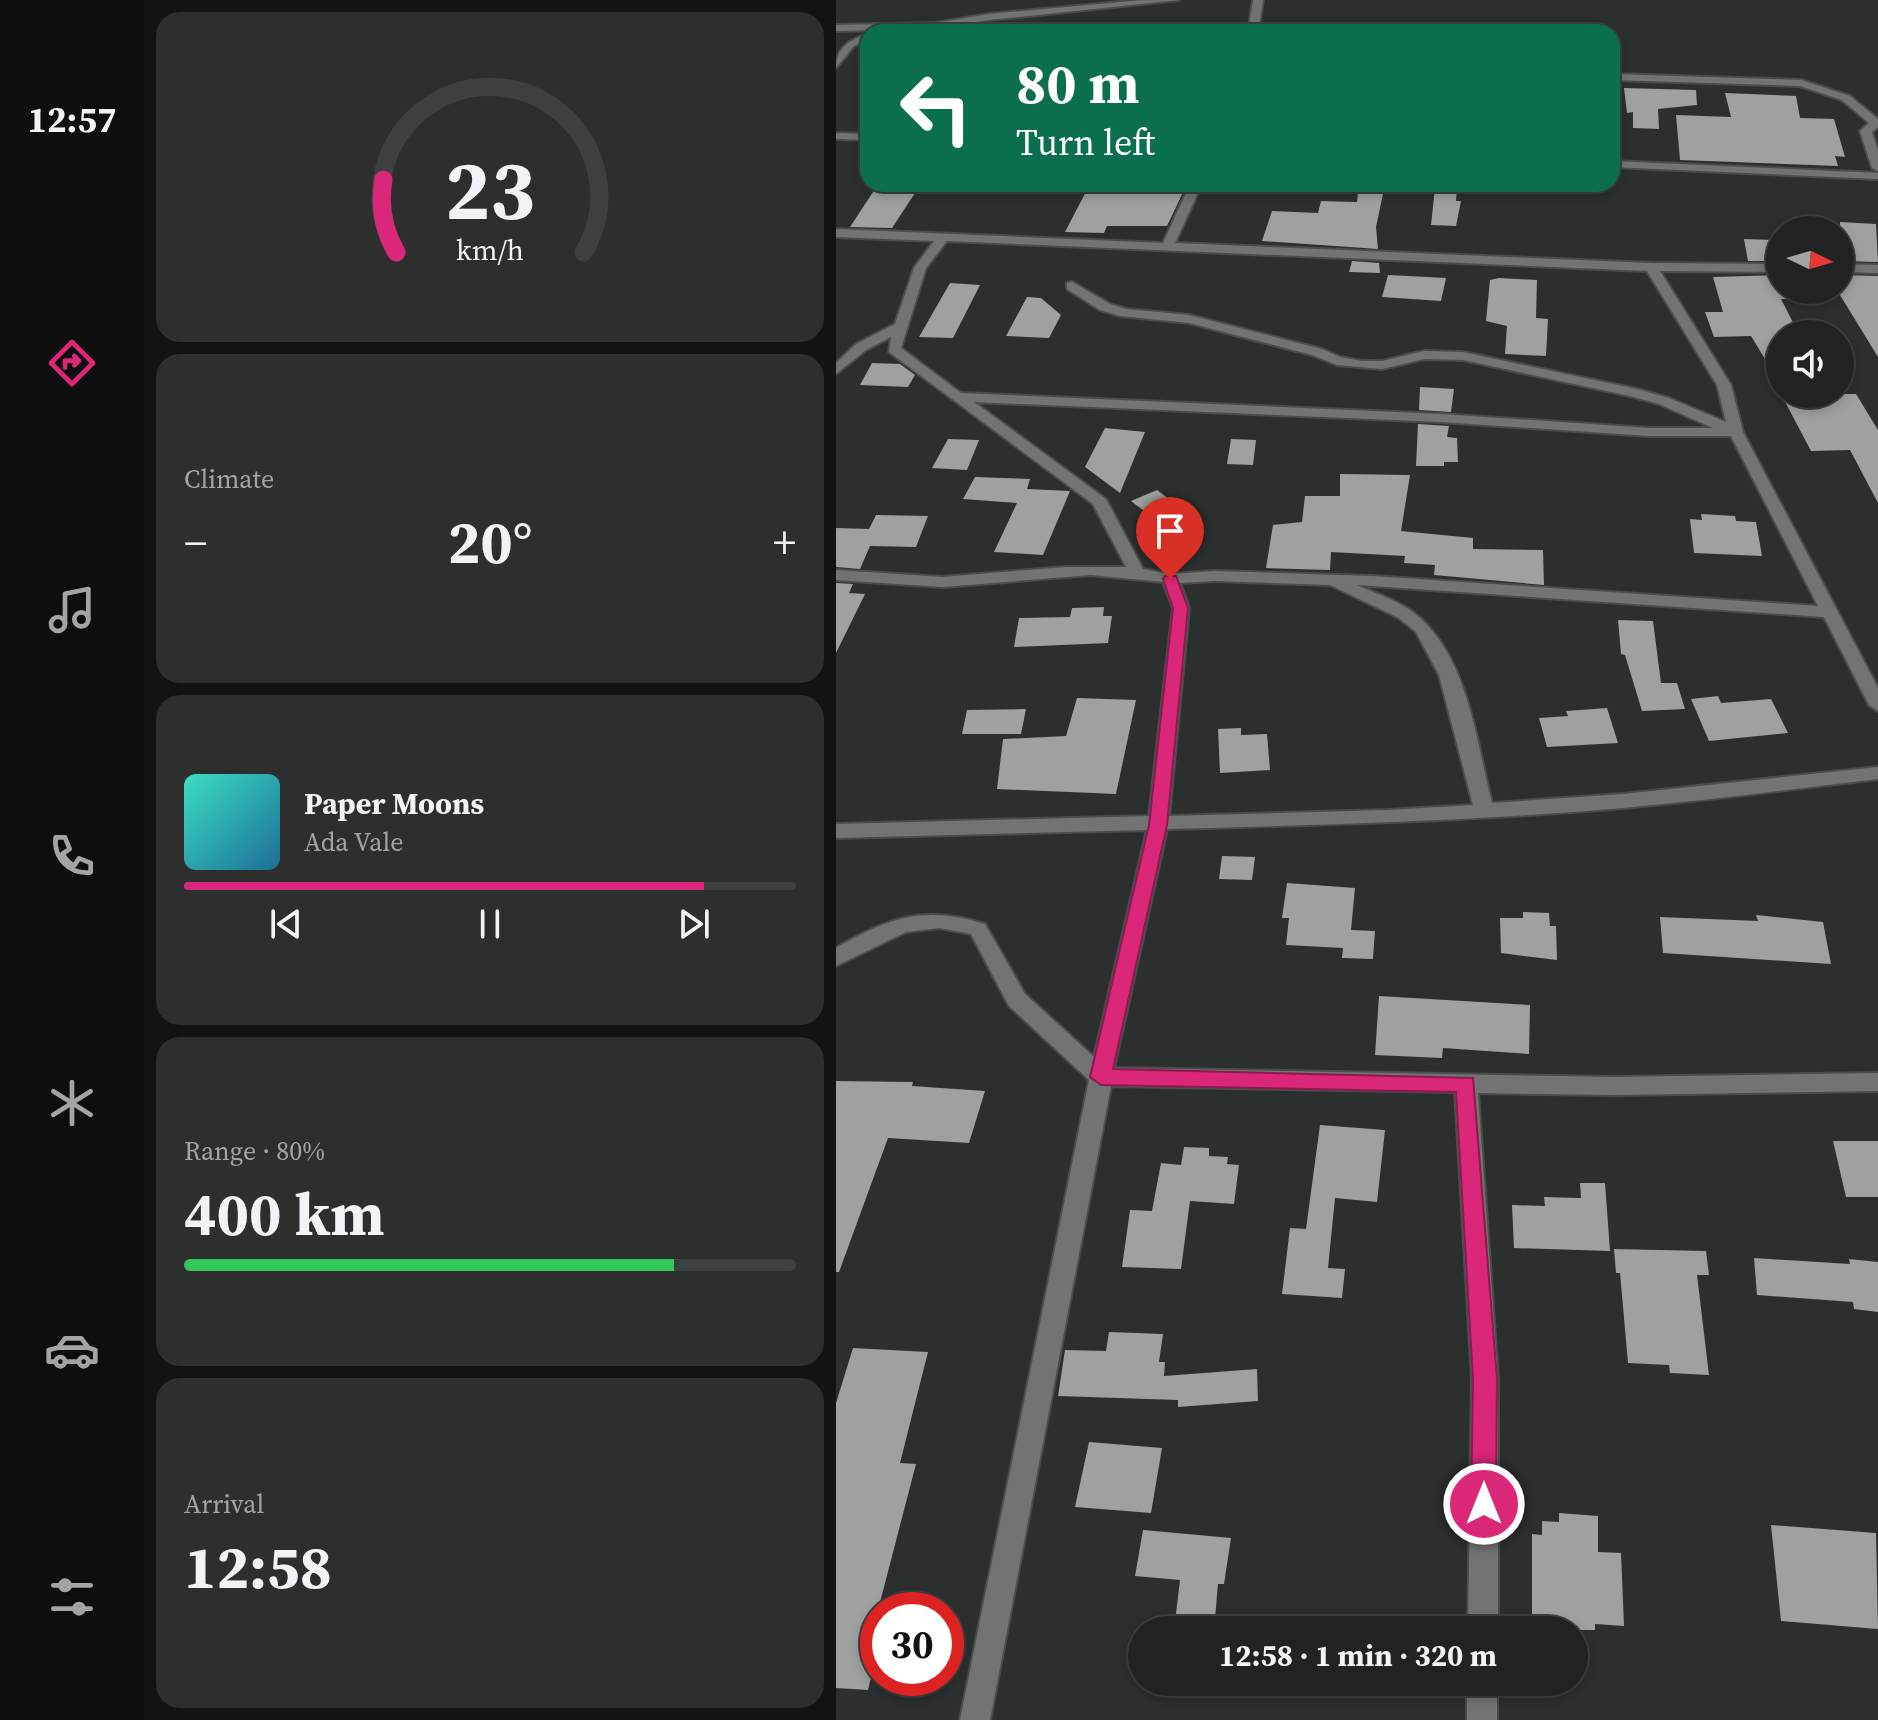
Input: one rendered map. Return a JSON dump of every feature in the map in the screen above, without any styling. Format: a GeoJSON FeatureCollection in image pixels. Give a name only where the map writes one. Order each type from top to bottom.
{"type":"FeatureCollection","features":[{"type":"Feature","properties":{"kind":"street"},"geometry":{"type":"LineString","coordinates":[[939,24],[1174,0]]}},
{"type":"Feature","properties":{"kind":"street"},"geometry":{"type":"LineString","coordinates":[[1254,24],[1258,0]]}},
{"type":"Feature","properties":{"kind":"street"},"geometry":{"type":"LineString","coordinates":[[836,28],[860,28]]}},
{"type":"Feature","properties":{"kind":"street"},"geometry":{"type":"LineString","coordinates":[[836,65],[850,44],[860,40]]}},
{"type":"Feature","properties":{"kind":"street"},"geometry":{"type":"LineString","coordinates":[[1620,77],[1801,83],[1846,98],[1876,123],[1866,131],[1878,168]]}},
{"type":"Feature","properties":{"kind":"street"},"geometry":{"type":"LineString","coordinates":[[836,136],[860,137]]}},
{"type":"Feature","properties":{"kind":"street"},"geometry":{"type":"LineString","coordinates":[[1620,164],[1878,176]]}},
{"type":"Feature","properties":{"kind":"street"},"geometry":{"type":"LineString","coordinates":[[1167,248],[1192,192]]}},
{"type":"Feature","properties":{"kind":"street"},"geometry":{"type":"LineString","coordinates":[[836,233],[1651,267],[1766,268]]}},
{"type":"Feature","properties":{"kind":"street"},"geometry":{"type":"LineString","coordinates":[[942,239],[920,268],[894,349],[1100,502],[1136,570]]}},
{"type":"Feature","properties":{"kind":"street"},"geometry":{"type":"LineString","coordinates":[[1651,267],[1724,385],[1736,432],[1878,705]]}},
{"type":"Feature","properties":{"kind":"street"},"geometry":{"type":"LineString","coordinates":[[1854,268],[1878,269]]}},
{"type":"Feature","properties":{"kind":"street"},"geometry":{"type":"LineString","coordinates":[[1072,286],[1115,310],[1142,317],[1189,319],[1317,352],[1337,361],[1382,365],[1424,355],[1463,356],[1643,395],[1736,432]]}},
{"type":"Feature","properties":{"kind":"street"},"geometry":{"type":"LineString","coordinates":[[836,370],[861,347],[900,327]]}},
{"type":"Feature","properties":{"kind":"street"},"geometry":{"type":"LineString","coordinates":[[836,351],[861,347]]}},
{"type":"Feature","properties":{"kind":"street"},"geometry":{"type":"LineString","coordinates":[[957,397],[1441,418],[1649,432],[1736,432]]}},
{"type":"Feature","properties":{"kind":"street"},"geometry":{"type":"LineString","coordinates":[[836,575],[953,582],[1094,568],[1136,570],[1170,579],[1215,576],[1328,579],[1831,612]]}},
{"type":"Feature","properties":{"kind":"street"},"geometry":{"type":"LineString","coordinates":[[975,1720],[1101,1077],[1158,825],[1181,608],[1170,579]]}},
{"type":"Feature","properties":{"kind":"street"},"geometry":{"type":"LineString","coordinates":[[1328,579],[1406,614],[1434,643],[1450,673],[1484,811]]}},
{"type":"Feature","properties":{"kind":"street"},"geometry":{"type":"LineString","coordinates":[[836,831],[1158,825],[1484,811],[1623,801],[1878,773]]}},
{"type":"Feature","properties":{"kind":"street"},"geometry":{"type":"LineString","coordinates":[[836,958],[886,928],[910,923],[958,921],[978,929],[1017,1000],[1101,1077],[1614,1086],[1878,1082]]}},
{"type":"Feature","properties":{"kind":"street"},"geometry":{"type":"LineString","coordinates":[[1466,1083],[1485,1379],[1483,1616]]}},
{"type":"Feature","properties":{"kind":"street"},"geometry":{"type":"LineString","coordinates":[[1482,1696],[1482,1720]]}},
{"type":"Feature","properties":{"kind":"building"},"geometry":{"type":"Polygon","coordinates":[[[1624,88],[1696,90],[1697,105],[1658,109],[1659,129],[1633,128],[1633,112],[1627,113],[1624,88]]]}},
{"type":"Feature","properties":{"kind":"building"},"geometry":{"type":"Polygon","coordinates":[[[1725,93],[1796,96],[1800,118],[1834,119],[1845,157],[1835,156],[1838,166],[1680,160],[1676,115],[1731,117],[1725,93]]]}},
{"type":"Feature","properties":{"kind":"building"},"geometry":{"type":"Polygon","coordinates":[[[873,192],[916,192],[892,228],[850,227],[873,192]]]}},
{"type":"Feature","properties":{"kind":"building"},"geometry":{"type":"Polygon","coordinates":[[[1086,192],[1183,192],[1167,226],[1107,226],[1104,233],[1065,232],[1086,192]]]}},
{"type":"Feature","properties":{"kind":"building"},"geometry":{"type":"Polygon","coordinates":[[[1435,192],[1457,192],[1456,201],[1461,201],[1456,226],[1431,225],[1435,192]]]}},
{"type":"Feature","properties":{"kind":"building"},"geometry":{"type":"Polygon","coordinates":[[[1358,193],[1383,194],[1376,227],[1378,249],[1262,241],[1272,211],[1318,213],[1321,201],[1357,202],[1358,193]]]}},
{"type":"Feature","properties":{"kind":"building"},"geometry":{"type":"Polygon","coordinates":[[[1854,223],[1876,224],[1878,262],[1854,261],[1854,223]]]}},
{"type":"Feature","properties":{"kind":"building"},"geometry":{"type":"Polygon","coordinates":[[[1744,239],[1766,240],[1766,261],[1748,261],[1744,239]]]}},
{"type":"Feature","properties":{"kind":"building"},"geometry":{"type":"Polygon","coordinates":[[[1352,261],[1379,263],[1380,273],[1349,272],[1352,261]]]}},
{"type":"Feature","properties":{"kind":"building"},"geometry":{"type":"Polygon","coordinates":[[[1388,275],[1446,278],[1441,301],[1382,297],[1388,275]]]}},
{"type":"Feature","properties":{"kind":"building"},"geometry":{"type":"Polygon","coordinates":[[[1766,275],[1766,304],[1784,304],[1792,320],[1766,320],[1766,361],[1751,336],[1714,337],[1705,312],[1723,312],[1713,277],[1766,275]]]}},
{"type":"Feature","properties":{"kind":"building"},"geometry":{"type":"Polygon","coordinates":[[[1854,275],[1878,276],[1878,357],[1846,304],[1854,304],[1854,275]]]}},
{"type":"Feature","properties":{"kind":"building"},"geometry":{"type":"Polygon","coordinates":[[[1490,280],[1537,280],[1536,318],[1548,319],[1546,356],[1505,354],[1507,326],[1486,321],[1490,280]]]}},
{"type":"Feature","properties":{"kind":"building"},"geometry":{"type":"Polygon","coordinates":[[[950,283],[980,285],[953,338],[919,337],[950,283]]]}},
{"type":"Feature","properties":{"kind":"building"},"geometry":{"type":"Polygon","coordinates":[[[1027,297],[1041,298],[1061,315],[1049,338],[1006,336],[1027,297]]]}},
{"type":"Feature","properties":{"kind":"building"},"geometry":{"type":"Polygon","coordinates":[[[872,363],[900,364],[915,375],[908,387],[860,385],[872,363]]]}},
{"type":"Feature","properties":{"kind":"building"},"geometry":{"type":"Polygon","coordinates":[[[1420,387],[1454,389],[1451,412],[1419,410],[1420,387]]]}},
{"type":"Feature","properties":{"kind":"building"},"geometry":{"type":"Polygon","coordinates":[[[1856,394],[1878,430],[1878,503],[1850,450],[1811,451],[1788,408],[1854,408],[1856,394]]]}},
{"type":"Feature","properties":{"kind":"building"},"geometry":{"type":"Polygon","coordinates":[[[1418,424],[1449,426],[1447,437],[1457,438],[1458,462],[1444,462],[1444,466],[1416,466],[1418,424]]]}},
{"type":"Feature","properties":{"kind":"building"},"geometry":{"type":"Polygon","coordinates":[[[1105,428],[1145,432],[1120,493],[1085,467],[1105,428]]]}},
{"type":"Feature","properties":{"kind":"building"},"geometry":{"type":"Polygon","coordinates":[[[948,439],[979,440],[967,470],[932,468],[948,439]]]}},
{"type":"Feature","properties":{"kind":"building"},"geometry":{"type":"Polygon","coordinates":[[[1231,439],[1256,440],[1253,465],[1227,464],[1231,439]]]}},
{"type":"Feature","properties":{"kind":"building"},"geometry":{"type":"Polygon","coordinates":[[[1340,474],[1410,475],[1401,531],[1473,538],[1473,549],[1543,550],[1544,585],[1434,575],[1435,565],[1404,563],[1405,556],[1331,552],[1330,570],[1266,568],[1273,525],[1302,522],[1305,496],[1340,496],[1340,474]]]}},
{"type":"Feature","properties":{"kind":"building"},"geometry":{"type":"Polygon","coordinates":[[[975,477],[1030,479],[1027,489],[1070,491],[1043,555],[994,552],[1017,503],[963,499],[975,477]]]}},
{"type":"Feature","properties":{"kind":"building"},"geometry":{"type":"Polygon","coordinates":[[[1157,490],[1182,509],[1156,520],[1131,501],[1157,490]]]}},
{"type":"Feature","properties":{"kind":"building"},"geometry":{"type":"Polygon","coordinates":[[[1701,514],[1735,516],[1736,521],[1756,522],[1762,556],[1694,553],[1690,519],[1702,520],[1701,514]]]}},
{"type":"Feature","properties":{"kind":"building"},"geometry":{"type":"Polygon","coordinates":[[[876,515],[928,516],[916,547],[870,546],[860,569],[836,567],[836,528],[869,529],[876,515]]]}},
{"type":"Feature","properties":{"kind":"building"},"geometry":{"type":"Polygon","coordinates":[[[836,583],[853,584],[849,593],[865,594],[836,653],[836,583]]]}},
{"type":"Feature","properties":{"kind":"building"},"geometry":{"type":"Polygon","coordinates":[[[1104,607],[1103,616],[1112,616],[1108,643],[1014,647],[1019,618],[1070,617],[1072,608],[1104,607]]]}},
{"type":"Feature","properties":{"kind":"building"},"geometry":{"type":"Polygon","coordinates":[[[1618,620],[1653,621],[1661,683],[1677,683],[1685,709],[1642,711],[1625,655],[1621,654],[1618,620]]]}},
{"type":"Feature","properties":{"kind":"building"},"geometry":{"type":"Polygon","coordinates":[[[1718,696],[1721,703],[1771,699],[1788,733],[1709,741],[1691,699],[1718,696]]]}},
{"type":"Feature","properties":{"kind":"building"},"geometry":{"type":"Polygon","coordinates":[[[1077,698],[1136,700],[1116,794],[997,789],[1003,739],[1066,736],[1077,698]]]}},
{"type":"Feature","properties":{"kind":"building"},"geometry":{"type":"Polygon","coordinates":[[[1607,708],[1618,743],[1547,747],[1539,718],[1568,716],[1566,711],[1607,708]]]}},
{"type":"Feature","properties":{"kind":"building"},"geometry":{"type":"Polygon","coordinates":[[[1026,709],[1021,734],[962,734],[967,710],[1026,709]]]}},
{"type":"Feature","properties":{"kind":"building"},"geometry":{"type":"Polygon","coordinates":[[[1241,728],[1241,735],[1267,734],[1270,770],[1220,773],[1218,729],[1241,728]]]}},
{"type":"Feature","properties":{"kind":"building"},"geometry":{"type":"Polygon","coordinates":[[[1222,856],[1255,857],[1252,880],[1219,879],[1222,856]]]}},
{"type":"Feature","properties":{"kind":"building"},"geometry":{"type":"Polygon","coordinates":[[[1287,883],[1355,888],[1351,930],[1375,931],[1373,959],[1342,958],[1343,948],[1286,945],[1289,918],[1282,918],[1287,883]]]}},
{"type":"Feature","properties":{"kind":"building"},"geometry":{"type":"Polygon","coordinates":[[[1523,912],[1549,913],[1550,926],[1556,926],[1557,960],[1501,953],[1500,918],[1523,918],[1523,912]]]}},
{"type":"Feature","properties":{"kind":"building"},"geometry":{"type":"Polygon","coordinates":[[[1756,915],[1823,922],[1831,964],[1663,953],[1660,917],[1758,921],[1756,915]]]}},
{"type":"Feature","properties":{"kind":"building"},"geometry":{"type":"Polygon","coordinates":[[[1379,996],[1530,1005],[1529,1054],[1443,1048],[1442,1058],[1375,1055],[1379,996]]]}},
{"type":"Feature","properties":{"kind":"building"},"geometry":{"type":"Polygon","coordinates":[[[836,1081],[913,1082],[912,1086],[985,1091],[969,1143],[888,1138],[839,1272],[836,1272],[836,1081]]]}},
{"type":"Feature","properties":{"kind":"building"},"geometry":{"type":"Polygon","coordinates":[[[1320,1125],[1385,1130],[1377,1202],[1335,1198],[1328,1268],[1345,1269],[1342,1298],[1282,1294],[1290,1228],[1306,1229],[1320,1125]]]}},
{"type":"Feature","properties":{"kind":"building"},"geometry":{"type":"Polygon","coordinates":[[[1833,1141],[1878,1141],[1878,1197],[1846,1197],[1833,1141]]]}},
{"type":"Feature","properties":{"kind":"building"},"geometry":{"type":"Polygon","coordinates":[[[1184,1147],[1209,1148],[1209,1156],[1228,1157],[1227,1164],[1239,1165],[1234,1204],[1190,1201],[1181,1269],[1122,1267],[1130,1210],[1152,1211],[1161,1163],[1181,1165],[1184,1147]]]}},
{"type":"Feature","properties":{"kind":"building"},"geometry":{"type":"Polygon","coordinates":[[[1580,1183],[1605,1183],[1610,1251],[1514,1248],[1512,1205],[1545,1206],[1544,1197],[1581,1198],[1580,1183]]]}},
{"type":"Feature","properties":{"kind":"building"},"geometry":{"type":"Polygon","coordinates":[[[1614,1249],[1706,1251],[1709,1275],[1697,1275],[1709,1375],[1670,1373],[1669,1365],[1628,1363],[1620,1273],[1616,1273],[1614,1249]]]}},
{"type":"Feature","properties":{"kind":"building"},"geometry":{"type":"Polygon","coordinates":[[[1754,1258],[1850,1264],[1849,1259],[1878,1262],[1878,1312],[1854,1309],[1853,1302],[1757,1295],[1754,1258]]]}},
{"type":"Feature","properties":{"kind":"building"},"geometry":{"type":"Polygon","coordinates":[[[1109,1332],[1163,1334],[1159,1362],[1165,1362],[1164,1376],[1257,1369],[1258,1401],[1178,1407],[1178,1400],[1058,1396],[1065,1350],[1106,1351],[1109,1332]]]}},
{"type":"Feature","properties":{"kind":"building"},"geometry":{"type":"Polygon","coordinates":[[[853,1348],[928,1352],[900,1463],[916,1464],[883,1592],[860,1592],[860,1690],[836,1688],[836,1403],[853,1348]]]}},
{"type":"Feature","properties":{"kind":"building"},"geometry":{"type":"Polygon","coordinates":[[[1089,1442],[1162,1448],[1151,1513],[1075,1507],[1089,1442]]]}},
{"type":"Feature","properties":{"kind":"building"},"geometry":{"type":"Polygon","coordinates":[[[1559,1513],[1598,1516],[1598,1552],[1621,1553],[1624,1626],[1595,1624],[1595,1630],[1588,1630],[1588,1616],[1532,1616],[1532,1534],[1542,1535],[1542,1521],[1559,1522],[1559,1513]]]}},
{"type":"Feature","properties":{"kind":"building"},"geometry":{"type":"Polygon","coordinates":[[[1771,1525],[1876,1533],[1878,1629],[1781,1621],[1771,1525]]]}},
{"type":"Feature","properties":{"kind":"building"},"geometry":{"type":"Polygon","coordinates":[[[1143,1530],[1231,1538],[1224,1584],[1218,1584],[1215,1616],[1176,1616],[1180,1580],[1135,1576],[1143,1530]]]}},
{"type":"Feature","properties":{"kind":"route"},"geometry":{"type":"LineString","coordinates":[[1170,579],[1181,608],[1158,825],[1101,1077],[1466,1083],[1485,1379],[1484,1504]]}}]}
